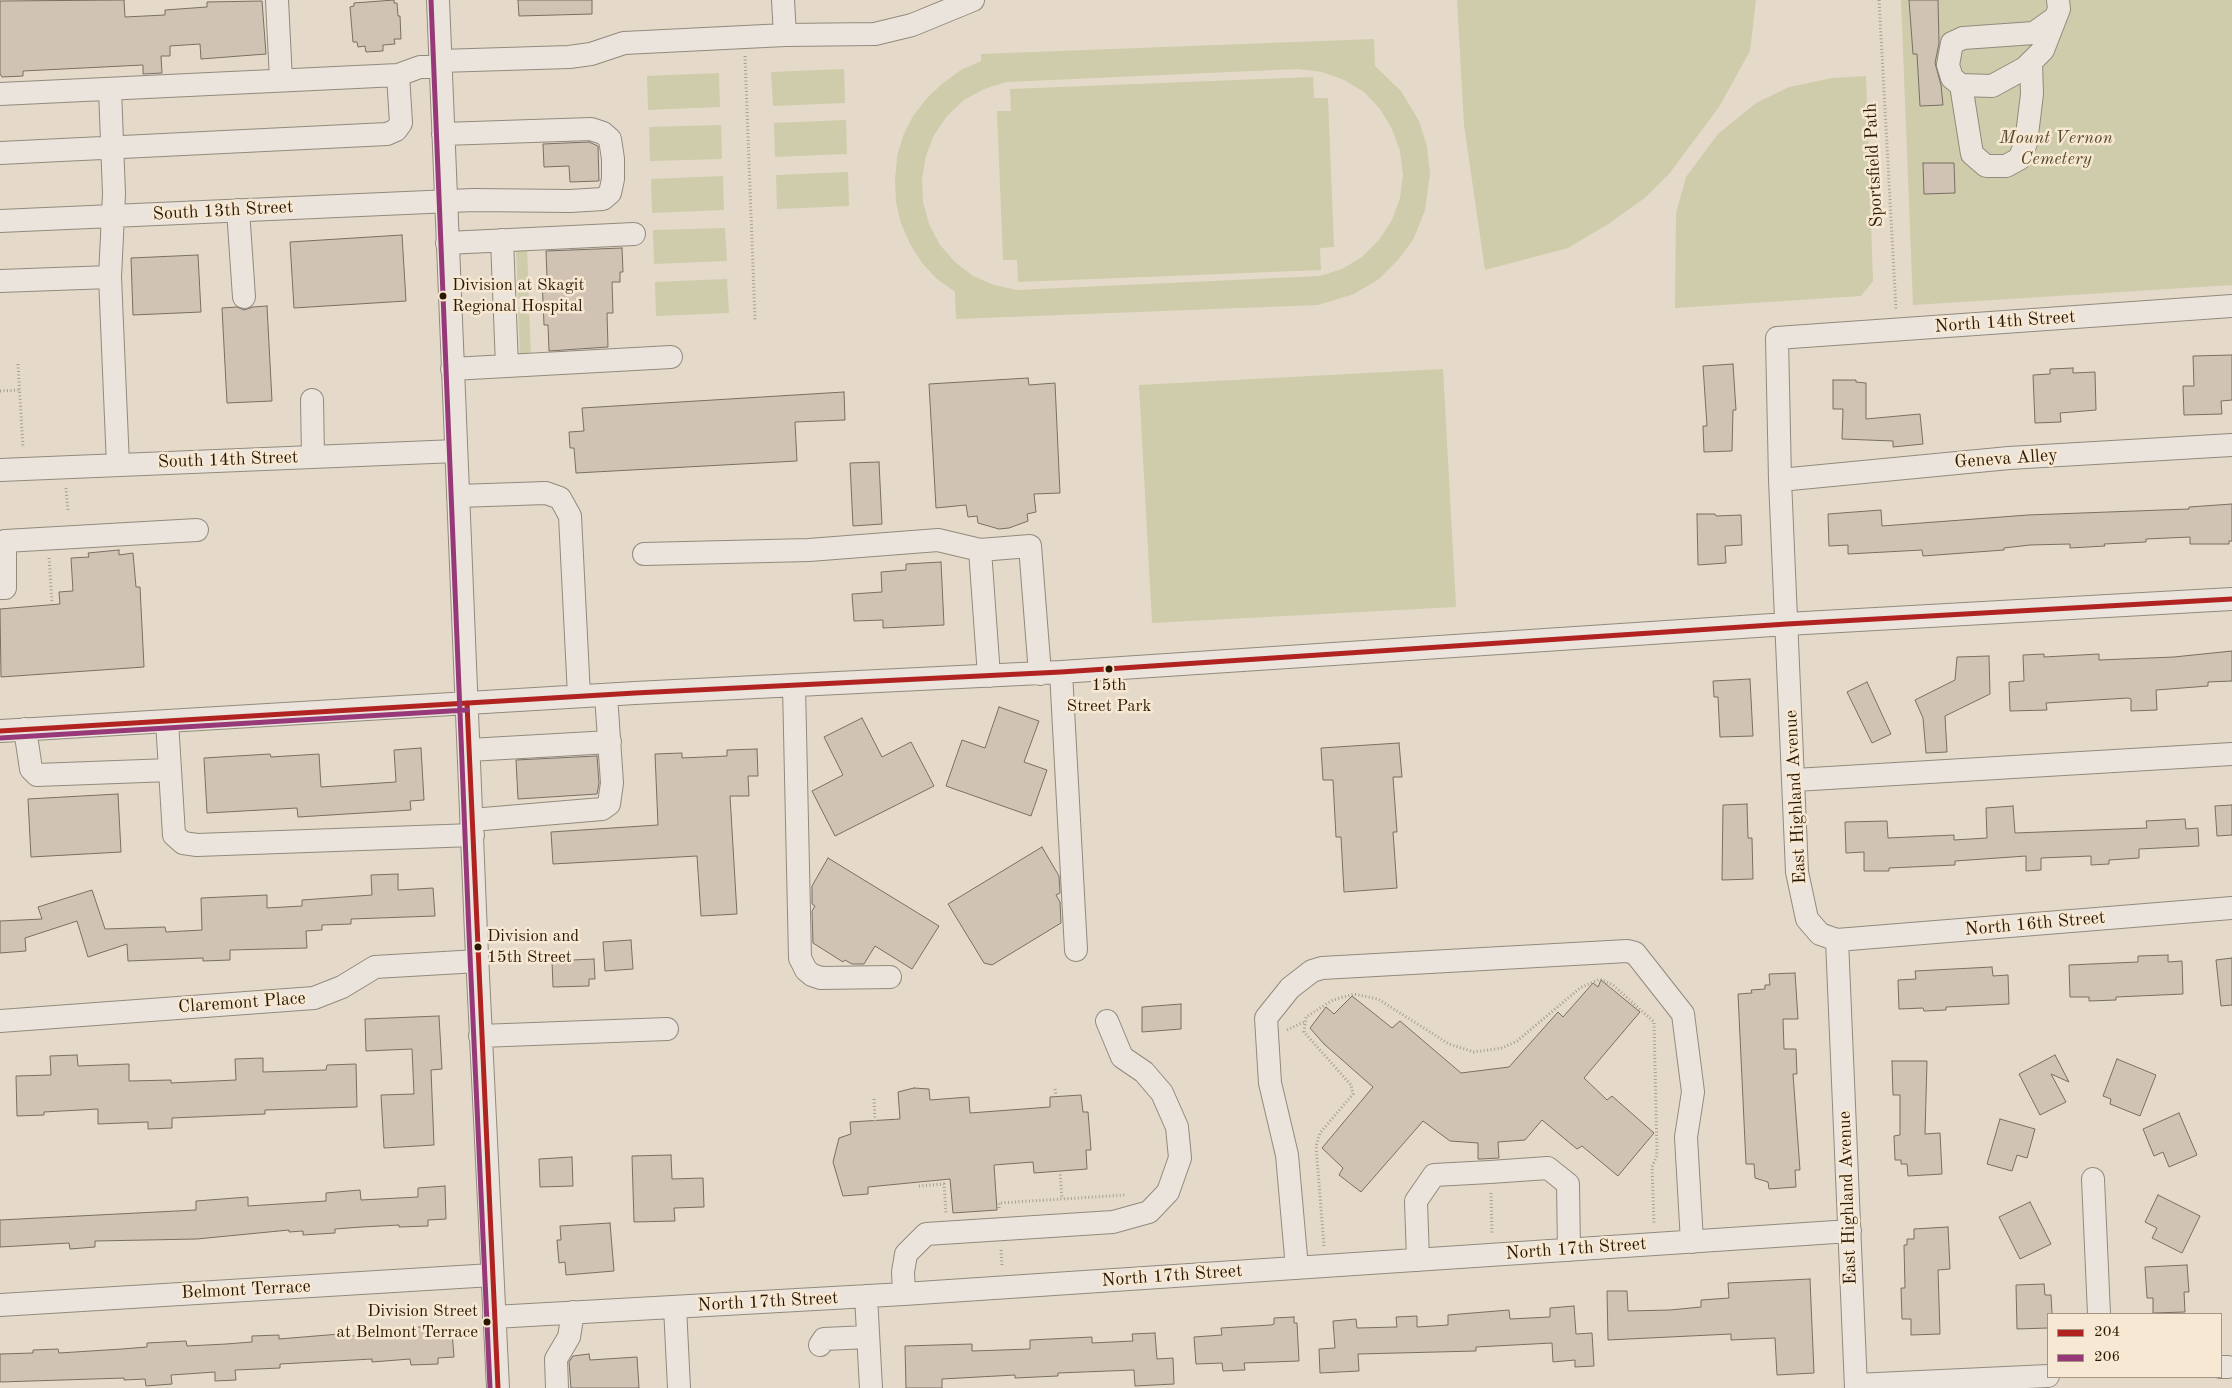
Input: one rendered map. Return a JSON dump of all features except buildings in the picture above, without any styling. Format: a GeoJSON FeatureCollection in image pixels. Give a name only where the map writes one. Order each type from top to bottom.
{"type":"FeatureCollection","features":[{"type":"Feature","properties":{"kind":"street"},"geometry":{"type":"LineString","coordinates":[[277,0],[281,80]]}},
{"type":"Feature","properties":{"kind":"street"},"geometry":{"type":"LineString","coordinates":[[438,0],[480,1036],[498,1388]]}},
{"type":"Feature","properties":{"kind":"street"},"geometry":{"type":"LineString","coordinates":[[783,0],[785,35]]}},
{"type":"Feature","properties":{"kind":"street"},"geometry":{"type":"LineString","coordinates":[[0,94],[398,75],[420,67],[440,64],[569,57],[591,54],[624,43],[785,35],[875,34],[912,25],[973,0]]}},
{"type":"Feature","properties":{"kind":"street"},"geometry":{"type":"LineString","coordinates":[[2057,9],[2043,50],[2025,68],[1992,86],[1961,85],[1952,78],[1948,65],[1952,43],[1963,38],[2034,33],[2057,9]]}},
{"type":"Feature","properties":{"kind":"street"},"geometry":{"type":"LineString","coordinates":[[1961,85],[1972,154],[1986,166],[2006,166],[2019,159],[2026,143],[2032,94],[2031,62]]}},
{"type":"Feature","properties":{"kind":"street"},"geometry":{"type":"LineString","coordinates":[[0,153],[387,134],[396,130],[401,123],[398,75]]}},
{"type":"Feature","properties":{"kind":"street"},"geometry":{"type":"LineString","coordinates":[[110,89],[114,194],[110,277],[118,465]]}},
{"type":"Feature","properties":{"kind":"street","name":"South 13th Street"},"geometry":{"type":"LineString","coordinates":[[0,221],[446,201],[570,201],[603,198],[610,193],[613,180],[613,159],[610,140],[603,133],[591,129],[443,134]]}},
{"type":"Feature","properties":{"kind":"street"},"geometry":{"type":"LineString","coordinates":[[238,210],[244,297]]}},
{"type":"Feature","properties":{"kind":"street"},"geometry":{"type":"LineString","coordinates":[[447,243],[634,234]]}},
{"type":"Feature","properties":{"kind":"street"},"geometry":{"type":"LineString","coordinates":[[502,240],[507,366]]}},
{"type":"Feature","properties":{"kind":"street"},"geometry":{"type":"LineString","coordinates":[[0,281],[110,277]]}},
{"type":"Feature","properties":{"kind":"street","name":"North 14th Street"},"geometry":{"type":"LineString","coordinates":[[1777,338],[2232,306]]}},
{"type":"Feature","properties":{"kind":"street","name":"East Highland Avenue"},"geometry":{"type":"LineString","coordinates":[[1777,338],[1780,480],[1795,780],[1797,872],[1806,919],[1820,934],[1838,940],[1856,1386]]}},
{"type":"Feature","properties":{"kind":"street"},"geometry":{"type":"LineString","coordinates":[[452,369],[671,358]]}},
{"type":"Feature","properties":{"kind":"street"},"geometry":{"type":"LineString","coordinates":[[312,400],[313,457]]}},
{"type":"Feature","properties":{"kind":"street","name":"Geneva Alley"},"geometry":{"type":"LineString","coordinates":[[1780,480],[2010,458],[2232,445]]}},
{"type":"Feature","properties":{"kind":"street","name":"South 14th Street"},"geometry":{"type":"LineString","coordinates":[[0,470],[456,451]]}},
{"type":"Feature","properties":{"kind":"street"},"geometry":{"type":"LineString","coordinates":[[458,496],[546,493],[560,498],[570,516],[580,696]]}},
{"type":"Feature","properties":{"kind":"street"},"geometry":{"type":"LineString","coordinates":[[0,588],[6,588],[5,540],[197,530]]}},
{"type":"Feature","properties":{"kind":"street"},"geometry":{"type":"LineString","coordinates":[[644,554],[809,550],[938,540],[980,550],[1030,546],[1051,673],[1076,950]]}},
{"type":"Feature","properties":{"kind":"street"},"geometry":{"type":"LineString","coordinates":[[980,550],[989,676]]}},
{"type":"Feature","properties":{"kind":"street"},"geometry":{"type":"LineString","coordinates":[[0,730],[580,696],[1051,673],[1787,624],[2232,599]]}},
{"type":"Feature","properties":{"kind":"street"},"geometry":{"type":"LineString","coordinates":[[794,686],[800,958],[806,970],[812,975],[821,978],[890,977]]}},
{"type":"Feature","properties":{"kind":"street"},"geometry":{"type":"LineString","coordinates":[[167,721],[174,835],[183,843],[197,846],[472,828],[602,809],[609,804],[612,782],[606,695]]}},
{"type":"Feature","properties":{"kind":"street"},"geometry":{"type":"LineString","coordinates":[[25,729],[31,769],[37,775],[170,770]]}},
{"type":"Feature","properties":{"kind":"street"},"geometry":{"type":"LineString","coordinates":[[469,750],[610,742]]}},
{"type":"Feature","properties":{"kind":"street"},"geometry":{"type":"LineString","coordinates":[[1795,780],[2232,754]]}},
{"type":"Feature","properties":{"kind":"street","name":"North 16th Street"},"geometry":{"type":"LineString","coordinates":[[1838,940],[2232,908]]}},
{"type":"Feature","properties":{"kind":"street"},"geometry":{"type":"LineString","coordinates":[[1297,1268],[1287,1155],[1270,1083],[1266,1018],[1290,988],[1312,970],[1322,968],[1619,952],[1635,953],[1683,1014],[1693,1092],[1686,1137],[1692,1242]]}},
{"type":"Feature","properties":{"kind":"street","name":"Claremont Place"},"geometry":{"type":"LineString","coordinates":[[0,1021],[314,998],[342,987],[375,967],[478,961]]}},
{"type":"Feature","properties":{"kind":"street"},"geometry":{"type":"LineString","coordinates":[[904,1294],[903,1272],[906,1254],[926,1234],[1114,1222],[1149,1212],[1168,1192],[1180,1158],[1177,1127],[1162,1093],[1144,1072],[1122,1056],[1107,1021]]}},
{"type":"Feature","properties":{"kind":"street"},"geometry":{"type":"LineString","coordinates":[[480,1036],[667,1029]]}},
{"type":"Feature","properties":{"kind":"street"},"geometry":{"type":"LineString","coordinates":[[1418,1260],[1416,1201],[1434,1176],[1548,1168],[1568,1184],[1569,1250]]}},
{"type":"Feature","properties":{"kind":"street"},"geometry":{"type":"LineString","coordinates":[[2093,1179],[2099,1313]]}},
{"type":"Feature","properties":{"kind":"street","name":"North 17th Street"},"geometry":{"type":"LineString","coordinates":[[494,1317],[904,1294],[1850,1231]]}},
{"type":"Feature","properties":{"kind":"street","name":"Belmont Terrace"},"geometry":{"type":"LineString","coordinates":[[0,1304],[492,1275]]}},
{"type":"Feature","properties":{"kind":"street"},"geometry":{"type":"LineString","coordinates":[[866,1296],[871,1388]]}},
{"type":"Feature","properties":{"kind":"street"},"geometry":{"type":"LineString","coordinates":[[676,1307],[679,1388]]}},
{"type":"Feature","properties":{"kind":"street"},"geometry":{"type":"LineString","coordinates":[[557,1388],[556,1359],[568,1337],[573,1312]]}},
{"type":"Feature","properties":{"kind":"street"},"geometry":{"type":"LineString","coordinates":[[820,1345],[824,1339],[868,1337]]}},
{"type":"Feature","properties":{"kind":"street"},"geometry":{"type":"LineString","coordinates":[[1856,1386],[2047,1376]]}},
{"type":"Feature","properties":{"kind":"path","name":"Sportsfield Path"},"geometry":{"type":"LineString","coordinates":[[1879,0],[1897,329]]}},
{"type":"Feature","properties":{"kind":"path"},"geometry":{"type":"LineString","coordinates":[[745,53],[755,320]]}},
{"type":"Feature","properties":{"kind":"path"},"geometry":{"type":"LineString","coordinates":[[18,364],[23,449]]}},
{"type":"Feature","properties":{"kind":"path"},"geometry":{"type":"LineString","coordinates":[[0,392],[20,390]]}},
{"type":"Feature","properties":{"kind":"path"},"geometry":{"type":"LineString","coordinates":[[66,487],[68,511]]}},
{"type":"Feature","properties":{"kind":"path"},"geometry":{"type":"LineString","coordinates":[[49,553],[52,602]]}},
{"type":"Feature","properties":{"kind":"path"},"geometry":{"type":"LineString","coordinates":[[1324,1247],[1316,1146],[1320,1133],[1353,1094],[1351,1085],[1304,1032],[1306,1017],[1333,1000],[1354,994],[1378,999],[1449,1044],[1474,1052],[1502,1048],[1517,1041],[1580,988],[1600,979],[1613,985],[1654,1022],[1656,1155],[1652,1167],[1654,1228]]}},
{"type":"Feature","properties":{"kind":"path"},"geometry":{"type":"LineString","coordinates":[[1055,1089],[1056,1096]]}},
{"type":"Feature","properties":{"kind":"path"},"geometry":{"type":"LineString","coordinates":[[874,1099],[875,1121]]}},
{"type":"Feature","properties":{"kind":"path"},"geometry":{"type":"LineString","coordinates":[[1060,1171],[1062,1199]]}},
{"type":"Feature","properties":{"kind":"path"},"geometry":{"type":"LineString","coordinates":[[1490,1172],[1493,1255]]}},
{"type":"Feature","properties":{"kind":"path"},"geometry":{"type":"LineString","coordinates":[[919,1186],[944,1184],[946,1220]]}},
{"type":"Feature","properties":{"kind":"path"},"geometry":{"type":"LineString","coordinates":[[998,1216],[999,1203],[1131,1195]]}},
{"type":"Feature","properties":{"kind":"green space"},"geometry":{"type":"Polygon","coordinates":[[[1457,0],[1756,0],[1750,51],[1719,107],[1669,174],[1646,197],[1610,223],[1568,248],[1485,270],[1464,125],[1457,0]]]}},
{"type":"Feature","properties":{"kind":"green space","name":"Mount Vernon Cemetery"},"geometry":{"type":"Polygon","coordinates":[[[1901,0],[2232,0],[2232,285],[1913,305],[1901,0]]]}},
{"type":"Feature","properties":{"kind":"green space"},"geometry":{"type":"Polygon","coordinates":[[[1374,39],[1375,66],[1401,91],[1419,121],[1427,146],[1430,174],[1425,210],[1413,240],[1398,260],[1379,279],[1354,294],[1318,305],[956,319],[955,292],[937,279],[922,263],[910,244],[901,223],[896,202],[897,157],[903,136],[913,116],[927,98],[961,70],[981,61],[981,54],[1374,39]],[[1298,69],[1006,82],[984,89],[964,100],[947,116],[934,135],[926,156],[922,179],[923,202],[929,224],[940,245],[955,262],[973,276],[994,285],[1017,290],[1320,276],[1342,269],[1362,257],[1379,240],[1392,220],[1400,198],[1403,175],[1400,151],[1392,129],[1380,109],[1364,92],[1344,80],[1322,72],[1298,69]]]}},
{"type":"Feature","properties":{"kind":"green space"},"geometry":{"type":"Polygon","coordinates":[[[844,69],[845,103],[773,106],[771,72],[844,69]]]}},
{"type":"Feature","properties":{"kind":"green space"},"geometry":{"type":"Polygon","coordinates":[[[719,73],[720,107],[648,110],[647,76],[719,73]]]}},
{"type":"Feature","properties":{"kind":"green space"},"geometry":{"type":"Polygon","coordinates":[[[1866,76],[1873,281],[1861,296],[1675,308],[1676,213],[1686,177],[1718,134],[1756,103],[1789,87],[1832,78],[1866,76]]]}},
{"type":"Feature","properties":{"kind":"green space"},"geometry":{"type":"Polygon","coordinates":[[[1313,77],[1314,98],[1328,98],[1334,247],[1320,248],[1321,270],[1018,282],[1017,260],[1003,260],[997,111],[1011,111],[1010,89],[1313,77]]]}},
{"type":"Feature","properties":{"kind":"green space"},"geometry":{"type":"Polygon","coordinates":[[[846,120],[847,154],[775,157],[774,123],[846,120]]]}},
{"type":"Feature","properties":{"kind":"green space"},"geometry":{"type":"Polygon","coordinates":[[[721,125],[722,159],[650,161],[649,127],[721,125]]]}},
{"type":"Feature","properties":{"kind":"green space"},"geometry":{"type":"Polygon","coordinates":[[[848,172],[849,206],[777,209],[776,175],[848,172]]]}},
{"type":"Feature","properties":{"kind":"green space"},"geometry":{"type":"Polygon","coordinates":[[[723,176],[724,210],[652,213],[651,179],[723,176]]]}},
{"type":"Feature","properties":{"kind":"green space"},"geometry":{"type":"Polygon","coordinates":[[[725,228],[727,261],[654,264],[653,230],[725,228]]]}},
{"type":"Feature","properties":{"kind":"green space"},"geometry":{"type":"Polygon","coordinates":[[[527,248],[529,299],[518,299],[516,249],[527,248]]]}},
{"type":"Feature","properties":{"kind":"green space"},"geometry":{"type":"Polygon","coordinates":[[[727,279],[729,313],[656,316],[655,282],[727,279]]]}},
{"type":"Feature","properties":{"kind":"green space"},"geometry":{"type":"Polygon","coordinates":[[[518,308],[529,308],[531,356],[520,356],[518,308]]]}},
{"type":"Feature","properties":{"kind":"green space"},"geometry":{"type":"Polygon","coordinates":[[[1443,369],[1456,607],[1152,623],[1139,385],[1443,369]]]}},
{"type":"Feature","properties":{"kind":"transit line","name":"206"},"geometry":{"type":"LineString","coordinates":[[431,0],[469,934],[490,1388]]}},
{"type":"Feature","properties":{"kind":"transit line","name":"204"},"geometry":{"type":"LineString","coordinates":[[0,731],[635,693],[1061,672],[1787,624],[2232,599]]}},
{"type":"Feature","properties":{"kind":"transit line","name":"204"},"geometry":{"type":"LineString","coordinates":[[467,703],[498,1388]]}},
{"type":"Feature","properties":{"kind":"transit line","name":"206"},"geometry":{"type":"LineString","coordinates":[[0,738],[467,710]]}},
{"type":"Feature","properties":{"kind":"place","name":"Division at Skagit Regional Hospital"},"geometry":{"type":"Point","coordinates":[443,296]}},
{"type":"Feature","properties":{"kind":"place","name":"15th Street Park"},"geometry":{"type":"Point","coordinates":[1109,669]}},
{"type":"Feature","properties":{"kind":"place","name":"Division and 15th Street"},"geometry":{"type":"Point","coordinates":[478,947]}},
{"type":"Feature","properties":{"kind":"place","name":"Division Street at Belmont Terrace"},"geometry":{"type":"Point","coordinates":[487,1322]}}]}
